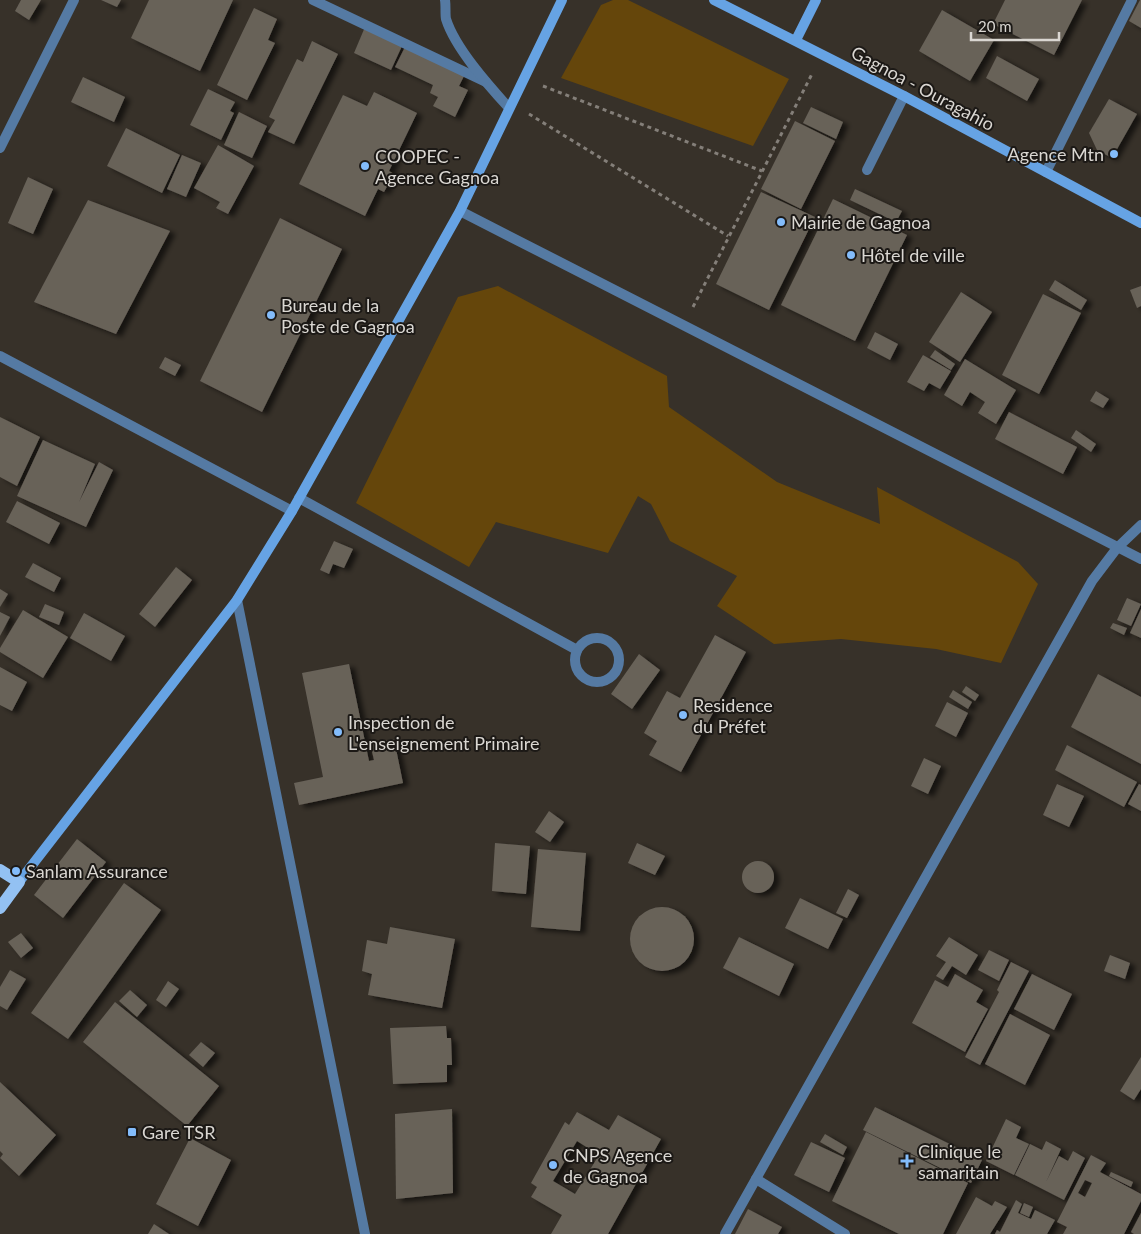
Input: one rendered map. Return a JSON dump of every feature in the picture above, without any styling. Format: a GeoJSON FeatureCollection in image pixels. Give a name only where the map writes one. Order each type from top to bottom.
{"type":"FeatureCollection","features":[{"type":"Feature","properties":{"kind":"main road"},"geometry":{"type":"LineString","coordinates":[[0,870],[19,882],[0,908]]}},
{"type":"Feature","properties":{"kind":"street"},"geometry":{"type":"LineString","coordinates":[[0,148],[74,0]]}},
{"type":"Feature","properties":{"kind":"street"},"geometry":{"type":"LineString","coordinates":[[313,0],[486,82]]}},
{"type":"Feature","properties":{"kind":"street"},"geometry":{"type":"LineString","coordinates":[[445,0],[446,19],[460,45],[486,82],[511,106]]}},
{"type":"Feature","properties":{"kind":"street"},"geometry":{"type":"LineString","coordinates":[[19,882],[237,600],[292,511],[460,211],[562,0]]}},
{"type":"Feature","properties":{"kind":"street","name":"Gagnoa - Ouragahio"},"geometry":{"type":"LineString","coordinates":[[714,0],[904,96],[1141,222]]}},
{"type":"Feature","properties":{"kind":"street"},"geometry":{"type":"LineString","coordinates":[[796,40],[816,0]]}},
{"type":"Feature","properties":{"kind":"street"},"geometry":{"type":"LineString","coordinates":[[1046,172],[1132,0]]}},
{"type":"Feature","properties":{"kind":"street"},"geometry":{"type":"LineString","coordinates":[[867,170],[904,96]]}},
{"type":"Feature","properties":{"kind":"street"},"geometry":{"type":"LineString","coordinates":[[460,211],[1141,559]]}},
{"type":"Feature","properties":{"kind":"street"},"geometry":{"type":"LineString","coordinates":[[0,356],[292,511]]}},
{"type":"Feature","properties":{"kind":"street"},"geometry":{"type":"LineString","coordinates":[[299,498],[577,650]]}},
{"type":"Feature","properties":{"kind":"street"},"geometry":{"type":"LineString","coordinates":[[725,1234],[1092,581],[1118,548],[1141,525]]}},
{"type":"Feature","properties":{"kind":"street"},"geometry":{"type":"LineString","coordinates":[[237,600],[365,1234]]}},
{"type":"Feature","properties":{"kind":"street"},"geometry":{"type":"LineString","coordinates":[[590,638],[600,638],[608,641],[619,654],[617,672],[603,682],[586,681],[575,667],[574,658],[577,650],[590,638]]}},
{"type":"Feature","properties":{"kind":"street"},"geometry":{"type":"LineString","coordinates":[[756,1179],[845,1234]]}},
{"type":"Feature","properties":{"kind":"path"},"geometry":{"type":"LineString","coordinates":[[684,325],[822,54]]}},
{"type":"Feature","properties":{"kind":"path"},"geometry":{"type":"LineString","coordinates":[[524,79],[762,171]]}},
{"type":"Feature","properties":{"kind":"path"},"geometry":{"type":"LineString","coordinates":[[511,106],[729,237]]}},
{"type":"Feature","properties":{"kind":"shaded area"},"geometry":{"type":"Polygon","coordinates":[[[613,0],[628,0],[789,79],[753,146],[561,78],[601,5],[613,0]]]}},
{"type":"Feature","properties":{"kind":"shaded area"},"geometry":{"type":"Polygon","coordinates":[[[498,286],[667,376],[669,407],[777,482],[880,524],[877,487],[1018,562],[1038,584],[1001,663],[936,649],[841,639],[774,644],[717,606],[737,576],[670,541],[651,504],[638,496],[608,553],[496,522],[469,567],[356,503],[458,297],[498,286]]]}},
{"type":"Feature","properties":{"kind":"building"},"geometry":{"type":"Polygon","coordinates":[[[21,0],[41,0],[29,20],[15,11],[21,0]]]}},
{"type":"Feature","properties":{"kind":"building"},"geometry":{"type":"Polygon","coordinates":[[[101,0],[121,0],[117,7],[101,0]]]}},
{"type":"Feature","properties":{"kind":"building"},"geometry":{"type":"Polygon","coordinates":[[[149,0],[233,0],[200,71],[131,38],[149,0]]]}},
{"type":"Feature","properties":{"kind":"building"},"geometry":{"type":"Polygon","coordinates":[[[1005,0],[1082,0],[1054,55],[993,24],[1005,0]]]}},
{"type":"Feature","properties":{"kind":"building"},"geometry":{"type":"Polygon","coordinates":[[[1141,0],[1141,28],[1129,21],[1141,0]]]}},
{"type":"Feature","properties":{"kind":"building"},"geometry":{"type":"Polygon","coordinates":[[[254,8],[277,19],[268,40],[275,43],[247,100],[217,85],[254,8]]]}},
{"type":"Feature","properties":{"kind":"building"},"geometry":{"type":"Polygon","coordinates":[[[942,10],[994,40],[970,81],[919,51],[942,10]]]}},
{"type":"Feature","properties":{"kind":"building"},"geometry":{"type":"Polygon","coordinates":[[[365,27],[402,46],[391,70],[354,53],[365,27]]]}},
{"type":"Feature","properties":{"kind":"building"},"geometry":{"type":"Polygon","coordinates":[[[312,41],[338,54],[294,144],[268,132],[275,120],[269,117],[297,59],[303,62],[312,41]]]}},
{"type":"Feature","properties":{"kind":"building"},"geometry":{"type":"Polygon","coordinates":[[[405,47],[464,76],[459,86],[468,90],[455,117],[433,106],[438,97],[430,93],[433,85],[395,67],[405,47]]]}},
{"type":"Feature","properties":{"kind":"building"},"geometry":{"type":"Polygon","coordinates":[[[997,56],[1039,79],[1027,101],[986,78],[997,56]]]}},
{"type":"Feature","properties":{"kind":"building"},"geometry":{"type":"Polygon","coordinates":[[[83,77],[125,97],[114,122],[71,102],[83,77]]]}},
{"type":"Feature","properties":{"kind":"building"},"geometry":{"type":"Polygon","coordinates":[[[208,89],[235,102],[230,111],[234,113],[221,140],[190,125],[208,89]]]}},
{"type":"Feature","properties":{"kind":"building"},"geometry":{"type":"Polygon","coordinates":[[[374,92],[417,113],[389,171],[394,174],[384,192],[378,189],[365,216],[299,184],[343,95],[367,106],[374,92]]]}},
{"type":"Feature","properties":{"kind":"building"},"geometry":{"type":"Polygon","coordinates":[[[1109,99],[1137,114],[1112,158],[1097,150],[1089,133],[1109,99]]]}},
{"type":"Feature","properties":{"kind":"building"},"geometry":{"type":"Polygon","coordinates":[[[811,107],[843,122],[836,139],[803,123],[811,107]]]}},
{"type":"Feature","properties":{"kind":"building"},"geometry":{"type":"Polygon","coordinates":[[[239,112],[267,126],[252,158],[224,145],[239,112]]]}},
{"type":"Feature","properties":{"kind":"building"},"geometry":{"type":"Polygon","coordinates":[[[795,121],[835,141],[801,209],[761,189],[795,121]]]}},
{"type":"Feature","properties":{"kind":"building"},"geometry":{"type":"Polygon","coordinates":[[[126,128],[180,155],[162,193],[107,166],[126,128]]]}},
{"type":"Feature","properties":{"kind":"building"},"geometry":{"type":"Polygon","coordinates":[[[218,145],[254,166],[228,214],[216,208],[220,202],[194,188],[218,145]]]}},
{"type":"Feature","properties":{"kind":"building"},"geometry":{"type":"Polygon","coordinates":[[[182,155],[201,163],[186,197],[167,189],[182,155]]]}},
{"type":"Feature","properties":{"kind":"building"},"geometry":{"type":"Polygon","coordinates":[[[28,177],[53,189],[33,234],[8,223],[28,177]]]}},
{"type":"Feature","properties":{"kind":"building"},"geometry":{"type":"Polygon","coordinates":[[[855,189],[902,211],[896,222],[850,200],[855,189]]]}},
{"type":"Feature","properties":{"kind":"building"},"geometry":{"type":"Polygon","coordinates":[[[761,192],[815,217],[769,310],[716,284],[761,192]]]}},
{"type":"Feature","properties":{"kind":"building"},"geometry":{"type":"Polygon","coordinates":[[[833,199],[907,235],[855,341],[781,305],[833,199]]]}},
{"type":"Feature","properties":{"kind":"building"},"geometry":{"type":"Polygon","coordinates":[[[88,200],[170,231],[116,334],[34,302],[88,200]]]}},
{"type":"Feature","properties":{"kind":"building","name":"Bureau de la Poste de Gagnoa"},"geometry":{"type":"Polygon","coordinates":[[[280,218],[342,249],[262,412],[200,381],[280,218]]]}},
{"type":"Feature","properties":{"kind":"building"},"geometry":{"type":"Polygon","coordinates":[[[1055,280],[1087,300],[1081,310],[1049,290],[1055,280]]]}},
{"type":"Feature","properties":{"kind":"building"},"geometry":{"type":"Polygon","coordinates":[[[1141,286],[1141,306],[1137,308],[1130,290],[1141,286]]]}},
{"type":"Feature","properties":{"kind":"building"},"geometry":{"type":"Polygon","coordinates":[[[961,292],[992,312],[960,362],[929,342],[961,292]]]}},
{"type":"Feature","properties":{"kind":"building"},"geometry":{"type":"Polygon","coordinates":[[[1043,294],[1081,313],[1039,394],[1002,375],[1043,294]]]}},
{"type":"Feature","properties":{"kind":"building"},"geometry":{"type":"Polygon","coordinates":[[[875,332],[898,344],[890,360],[867,348],[875,332]]]}},
{"type":"Feature","properties":{"kind":"building"},"geometry":{"type":"Polygon","coordinates":[[[935,350],[955,364],[951,370],[930,357],[935,350]]]}},
{"type":"Feature","properties":{"kind":"building"},"geometry":{"type":"Polygon","coordinates":[[[923,355],[951,371],[940,389],[929,383],[924,391],[907,382],[923,355]]]}},
{"type":"Feature","properties":{"kind":"building"},"geometry":{"type":"Polygon","coordinates":[[[165,357],[181,365],[175,376],[159,368],[165,357]]]}},
{"type":"Feature","properties":{"kind":"building"},"geometry":{"type":"Polygon","coordinates":[[[965,359],[1016,390],[996,424],[978,413],[985,402],[970,392],[962,406],[944,395],[965,359]]]}},
{"type":"Feature","properties":{"kind":"building"},"geometry":{"type":"Polygon","coordinates":[[[1096,391],[1109,399],[1103,408],[1090,401],[1096,391]]]}},
{"type":"Feature","properties":{"kind":"building"},"geometry":{"type":"Polygon","coordinates":[[[1009,412],[1077,447],[1063,474],[995,439],[1009,412]]]}},
{"type":"Feature","properties":{"kind":"building"},"geometry":{"type":"Polygon","coordinates":[[[0,417],[40,437],[17,486],[0,477],[0,417]]]}},
{"type":"Feature","properties":{"kind":"building"},"geometry":{"type":"Polygon","coordinates":[[[1076,430],[1096,444],[1091,452],[1071,438],[1076,430]]]}},
{"type":"Feature","properties":{"kind":"building"},"geometry":{"type":"Polygon","coordinates":[[[43,440],[95,464],[79,502],[99,462],[113,470],[86,527],[17,496],[43,440]]]}},
{"type":"Feature","properties":{"kind":"building"},"geometry":{"type":"Polygon","coordinates":[[[17,501],[60,523],[49,544],[6,522],[17,501]]]}},
{"type":"Feature","properties":{"kind":"building"},"geometry":{"type":"Polygon","coordinates":[[[334,541],[353,549],[344,568],[333,564],[329,574],[320,570],[334,541]]]}},
{"type":"Feature","properties":{"kind":"building"},"geometry":{"type":"Polygon","coordinates":[[[33,563],[61,578],[54,592],[25,577],[33,563]]]}},
{"type":"Feature","properties":{"kind":"building"},"geometry":{"type":"Polygon","coordinates":[[[176,567],[192,580],[155,627],[139,614],[176,567]]]}},
{"type":"Feature","properties":{"kind":"building"},"geometry":{"type":"Polygon","coordinates":[[[0,589],[8,594],[0,607],[0,589]]]}},
{"type":"Feature","properties":{"kind":"building"},"geometry":{"type":"Polygon","coordinates":[[[1127,598],[1141,604],[1131,626],[1117,620],[1127,598]]]}},
{"type":"Feature","properties":{"kind":"building"},"geometry":{"type":"Polygon","coordinates":[[[45,604],[64,612],[59,625],[39,617],[45,604]]]}},
{"type":"Feature","properties":{"kind":"building"},"geometry":{"type":"Polygon","coordinates":[[[1141,609],[1141,638],[1130,633],[1141,609]]]}},
{"type":"Feature","properties":{"kind":"building"},"geometry":{"type":"Polygon","coordinates":[[[23,610],[68,637],[43,678],[0,652],[0,648],[23,610]]]}},
{"type":"Feature","properties":{"kind":"building"},"geometry":{"type":"Polygon","coordinates":[[[0,612],[10,617],[0,636],[0,612]]]}},
{"type":"Feature","properties":{"kind":"building"},"geometry":{"type":"Polygon","coordinates":[[[84,613],[125,636],[111,661],[70,638],[84,613]]]}},
{"type":"Feature","properties":{"kind":"building"},"geometry":{"type":"Polygon","coordinates":[[[1113,623],[1127,628],[1124,635],[1110,628],[1113,623]]]}},
{"type":"Feature","properties":{"kind":"building","name":"Residence du Préfet"},"geometry":{"type":"Polygon","coordinates":[[[715,635],[746,652],[681,772],[649,755],[657,741],[644,733],[667,691],[680,698],[715,635]]]}},
{"type":"Feature","properties":{"kind":"building"},"geometry":{"type":"Polygon","coordinates":[[[639,654],[660,670],[632,709],[611,694],[639,654]]]}},
{"type":"Feature","properties":{"kind":"building"},"geometry":{"type":"Polygon","coordinates":[[[349,664],[369,761],[374,760],[370,743],[394,739],[403,783],[299,805],[294,783],[323,777],[302,673],[349,664]]]}},
{"type":"Feature","properties":{"kind":"building"},"geometry":{"type":"Polygon","coordinates":[[[0,667],[27,682],[12,711],[0,705],[0,667]]]}},
{"type":"Feature","properties":{"kind":"building"},"geometry":{"type":"Polygon","coordinates":[[[1098,674],[1141,697],[1141,764],[1071,727],[1098,674]]]}},
{"type":"Feature","properties":{"kind":"building"},"geometry":{"type":"Polygon","coordinates":[[[966,686],[979,695],[975,701],[962,692],[966,686]]]}},
{"type":"Feature","properties":{"kind":"building"},"geometry":{"type":"Polygon","coordinates":[[[953,690],[972,702],[968,709],[949,697],[953,690]]]}},
{"type":"Feature","properties":{"kind":"building"},"geometry":{"type":"Polygon","coordinates":[[[947,702],[968,713],[956,737],[935,726],[947,702]]]}},
{"type":"Feature","properties":{"kind":"building"},"geometry":{"type":"Polygon","coordinates":[[[1067,745],[1137,782],[1124,807],[1055,770],[1067,745]]]}},
{"type":"Feature","properties":{"kind":"building"},"geometry":{"type":"Polygon","coordinates":[[[924,758],[941,766],[928,794],[911,786],[924,758]]]}},
{"type":"Feature","properties":{"kind":"building"},"geometry":{"type":"Polygon","coordinates":[[[1057,784],[1084,796],[1069,827],[1043,815],[1057,784]]]}},
{"type":"Feature","properties":{"kind":"building"},"geometry":{"type":"Polygon","coordinates":[[[1139,784],[1141,785],[1141,811],[1128,804],[1139,784]]]}},
{"type":"Feature","properties":{"kind":"building"},"geometry":{"type":"Polygon","coordinates":[[[549,811],[564,822],[550,842],[535,832],[549,811]]]}},
{"type":"Feature","properties":{"kind":"building"},"geometry":{"type":"Polygon","coordinates":[[[77,839],[106,862],[63,918],[34,895],[77,839]]]}},
{"type":"Feature","properties":{"kind":"building"},"geometry":{"type":"Polygon","coordinates":[[[495,843],[530,846],[526,894],[492,891],[495,843]]]}},
{"type":"Feature","properties":{"kind":"building"},"geometry":{"type":"Polygon","coordinates":[[[637,843],[665,856],[655,875],[628,863],[637,843]]]}},
{"type":"Feature","properties":{"kind":"building"},"geometry":{"type":"Polygon","coordinates":[[[538,849],[586,853],[580,931],[531,927],[538,849]]]}},
{"type":"Feature","properties":{"kind":"building"},"geometry":{"type":"Polygon","coordinates":[[[758,861],[764,862],[769,866],[773,871],[773,883],[769,888],[764,892],[758,893],[752,892],[747,888],[743,883],[742,877],[743,871],[747,866],[752,862],[758,861]]]}},
{"type":"Feature","properties":{"kind":"building"},"geometry":{"type":"Polygon","coordinates":[[[124,883],[161,910],[68,1039],[31,1013],[124,883]]]}},
{"type":"Feature","properties":{"kind":"building"},"geometry":{"type":"Polygon","coordinates":[[[848,889],[859,895],[847,918],[836,913],[848,889]]]}},
{"type":"Feature","properties":{"kind":"building"},"geometry":{"type":"Polygon","coordinates":[[[800,898],[843,919],[828,949],[785,928],[800,898]]]}},
{"type":"Feature","properties":{"kind":"building"},"geometry":{"type":"Polygon","coordinates":[[[662,907],[680,912],[685,916],[689,921],[694,939],[689,957],[685,962],[680,966],[662,971],[644,966],[639,962],[635,957],[630,939],[635,921],[639,916],[644,912],[662,907]]]}},
{"type":"Feature","properties":{"kind":"building"},"geometry":{"type":"Polygon","coordinates":[[[390,927],[455,939],[442,1008],[368,995],[372,974],[362,971],[367,940],[387,944],[390,927]]]}},
{"type":"Feature","properties":{"kind":"building"},"geometry":{"type":"Polygon","coordinates":[[[21,933],[33,948],[21,958],[8,942],[21,933]]]}},
{"type":"Feature","properties":{"kind":"building"},"geometry":{"type":"Polygon","coordinates":[[[739,937],[794,964],[779,996],[723,968],[739,937]]]}},
{"type":"Feature","properties":{"kind":"building"},"geometry":{"type":"Polygon","coordinates":[[[949,937],[978,955],[966,975],[952,966],[943,980],[936,976],[946,962],[936,956],[949,937]]]}},
{"type":"Feature","properties":{"kind":"building"},"geometry":{"type":"Polygon","coordinates":[[[989,950],[1009,960],[999,981],[978,970],[989,950]]]}},
{"type":"Feature","properties":{"kind":"building"},"geometry":{"type":"Polygon","coordinates":[[[1110,955],[1130,963],[1125,979],[1104,971],[1110,955]]]}},
{"type":"Feature","properties":{"kind":"building"},"geometry":{"type":"Polygon","coordinates":[[[1011,962],[1029,971],[980,1065],[965,1057],[999,992],[997,990],[1011,962]]]}},
{"type":"Feature","properties":{"kind":"building"},"geometry":{"type":"Polygon","coordinates":[[[10,970],[26,979],[7,1010],[0,1006],[0,987],[10,970]]]}},
{"type":"Feature","properties":{"kind":"building"},"geometry":{"type":"Polygon","coordinates":[[[955,974],[983,990],[976,1002],[988,1009],[965,1052],[912,1023],[935,980],[948,987],[955,974]]]}},
{"type":"Feature","properties":{"kind":"building"},"geometry":{"type":"Polygon","coordinates":[[[1032,974],[1072,994],[1054,1030],[1014,1009],[1032,974]]]}},
{"type":"Feature","properties":{"kind":"building"},"geometry":{"type":"Polygon","coordinates":[[[168,981],[179,989],[166,1007],[156,1000],[168,981]]]}},
{"type":"Feature","properties":{"kind":"building"},"geometry":{"type":"Polygon","coordinates":[[[130,990],[147,1005],[137,1017],[119,1001],[130,990]]]}},
{"type":"Feature","properties":{"kind":"building"},"geometry":{"type":"Polygon","coordinates":[[[115,1002],[219,1086],[187,1126],[83,1042],[115,1002]]]}},
{"type":"Feature","properties":{"kind":"building"},"geometry":{"type":"Polygon","coordinates":[[[1010,1014],[1050,1035],[1025,1085],[985,1064],[1010,1014]]]}},
{"type":"Feature","properties":{"kind":"building"},"geometry":{"type":"Polygon","coordinates":[[[446,1026],[447,1038],[451,1038],[452,1065],[447,1065],[447,1082],[393,1084],[390,1028],[446,1026]]]}},
{"type":"Feature","properties":{"kind":"building"},"geometry":{"type":"Polygon","coordinates":[[[201,1042],[215,1053],[203,1067],[189,1055],[201,1042]]]}},
{"type":"Feature","properties":{"kind":"building"},"geometry":{"type":"Polygon","coordinates":[[[1141,1057],[1141,1089],[1134,1100],[1120,1091],[1141,1057]]]}},
{"type":"Feature","properties":{"kind":"building"},"geometry":{"type":"Polygon","coordinates":[[[0,1082],[56,1135],[19,1176],[0,1158],[3,1154],[0,1151],[0,1082]]]}},
{"type":"Feature","properties":{"kind":"building"},"geometry":{"type":"Polygon","coordinates":[[[875,1107],[982,1160],[971,1183],[863,1130],[875,1107]]]}},
{"type":"Feature","properties":{"kind":"building"},"geometry":{"type":"Polygon","coordinates":[[[452,1109],[453,1193],[396,1199],[395,1114],[452,1109]]]}},
{"type":"Feature","properties":{"kind":"building"},"geometry":{"type":"Polygon","coordinates":[[[577,1112],[609,1130],[618,1115],[661,1139],[608,1234],[551,1234],[562,1215],[531,1197],[537,1187],[531,1183],[565,1122],[569,1125],[577,1112]],[[577,1141],[553,1181],[575,1194],[599,1155],[577,1141]]]}},
{"type":"Feature","properties":{"kind":"building"},"geometry":{"type":"Polygon","coordinates":[[[1006,1119],[1021,1127],[1016,1138],[1029,1144],[1014,1175],[986,1161],[1006,1119]]]}},
{"type":"Feature","properties":{"kind":"building"},"geometry":{"type":"Polygon","coordinates":[[[866,1132],[968,1183],[943,1234],[899,1234],[832,1201],[866,1132]]]}},
{"type":"Feature","properties":{"kind":"building"},"geometry":{"type":"Polygon","coordinates":[[[825,1134],[847,1147],[843,1155],[820,1142],[825,1134]]]}},
{"type":"Feature","properties":{"kind":"building"},"geometry":{"type":"Polygon","coordinates":[[[190,1138],[231,1160],[198,1226],[156,1204],[190,1138]]]}},
{"type":"Feature","properties":{"kind":"building"},"geometry":{"type":"Polygon","coordinates":[[[1046,1141],[1061,1149],[1046,1182],[1059,1156],[1068,1161],[1073,1151],[1085,1158],[1064,1200],[1015,1175],[1030,1144],[1042,1150],[1046,1141]]]}},
{"type":"Feature","properties":{"kind":"building"},"geometry":{"type":"Polygon","coordinates":[[[811,1142],[845,1158],[829,1192],[794,1175],[811,1142]]]}},
{"type":"Feature","properties":{"kind":"building"},"geometry":{"type":"Polygon","coordinates":[[[1091,1155],[1106,1163],[1100,1172],[1141,1194],[1141,1201],[1124,1234],[1063,1234],[1067,1227],[1057,1222],[1091,1155]],[[1085,1180],[1078,1193],[1085,1197],[1092,1183],[1085,1180]]]}},
{"type":"Feature","properties":{"kind":"building"},"geometry":{"type":"Polygon","coordinates":[[[1111,1172],[1133,1182],[1131,1187],[1109,1176],[1111,1172]]]}},
{"type":"Feature","properties":{"kind":"building"},"geometry":{"type":"Polygon","coordinates":[[[976,1197],[992,1206],[995,1201],[1007,1207],[990,1234],[956,1234],[976,1197]]]}},
{"type":"Feature","properties":{"kind":"building"},"geometry":{"type":"Polygon","coordinates":[[[1016,1200],[1022,1204],[1018,1213],[1031,1219],[1035,1210],[1055,1220],[1047,1234],[995,1234],[997,1230],[1000,1232],[1016,1200]]]}},
{"type":"Feature","properties":{"kind":"building"},"geometry":{"type":"Polygon","coordinates":[[[1024,1203],[1033,1207],[1029,1217],[1020,1213],[1024,1203]]]}},
{"type":"Feature","properties":{"kind":"building"},"geometry":{"type":"Polygon","coordinates":[[[748,1209],[782,1227],[778,1234],[735,1234],[748,1209]]]}},
{"type":"Feature","properties":{"kind":"building"},"geometry":{"type":"Polygon","coordinates":[[[1141,1213],[1141,1234],[1134,1234],[1131,1232],[1141,1213]]]}},
{"type":"Feature","properties":{"kind":"building"},"geometry":{"type":"Polygon","coordinates":[[[154,1224],[169,1234],[148,1234],[154,1224]]]}},
{"type":"Feature","properties":{"kind":"place","name":"Agence Mtn"},"geometry":{"type":"Point","coordinates":[1114,154]}},
{"type":"Feature","properties":{"kind":"place","name":"COOPEC - Agence Gagnoa"},"geometry":{"type":"Point","coordinates":[365,166]}},
{"type":"Feature","properties":{"kind":"place","name":"Mairie de Gagnoa"},"geometry":{"type":"Point","coordinates":[781,222]}},
{"type":"Feature","properties":{"kind":"place","name":"Hôtel de ville"},"geometry":{"type":"Point","coordinates":[851,255]}},
{"type":"Feature","properties":{"kind":"place","name":"Bureau de la Poste de Gagnoa"},"geometry":{"type":"Point","coordinates":[271,315]}},
{"type":"Feature","properties":{"kind":"place","name":"Residence du Préfet"},"geometry":{"type":"Point","coordinates":[683,715]}},
{"type":"Feature","properties":{"kind":"place","name":"Inspection de L'enseignement Primaire"},"geometry":{"type":"Point","coordinates":[338,732]}},
{"type":"Feature","properties":{"kind":"place","name":"Sanlam Assurance"},"geometry":{"type":"Point","coordinates":[16,871]}},
{"type":"Feature","properties":{"kind":"place","name":"Gare TSR"},"geometry":{"type":"Point","coordinates":[132,1132]}},
{"type":"Feature","properties":{"kind":"place","name":"Clinique le samaritain"},"geometry":{"type":"Point","coordinates":[907,1161]}},
{"type":"Feature","properties":{"kind":"place","name":"CNPS Agence de Gagnoa"},"geometry":{"type":"Point","coordinates":[553,1165]}}]}
